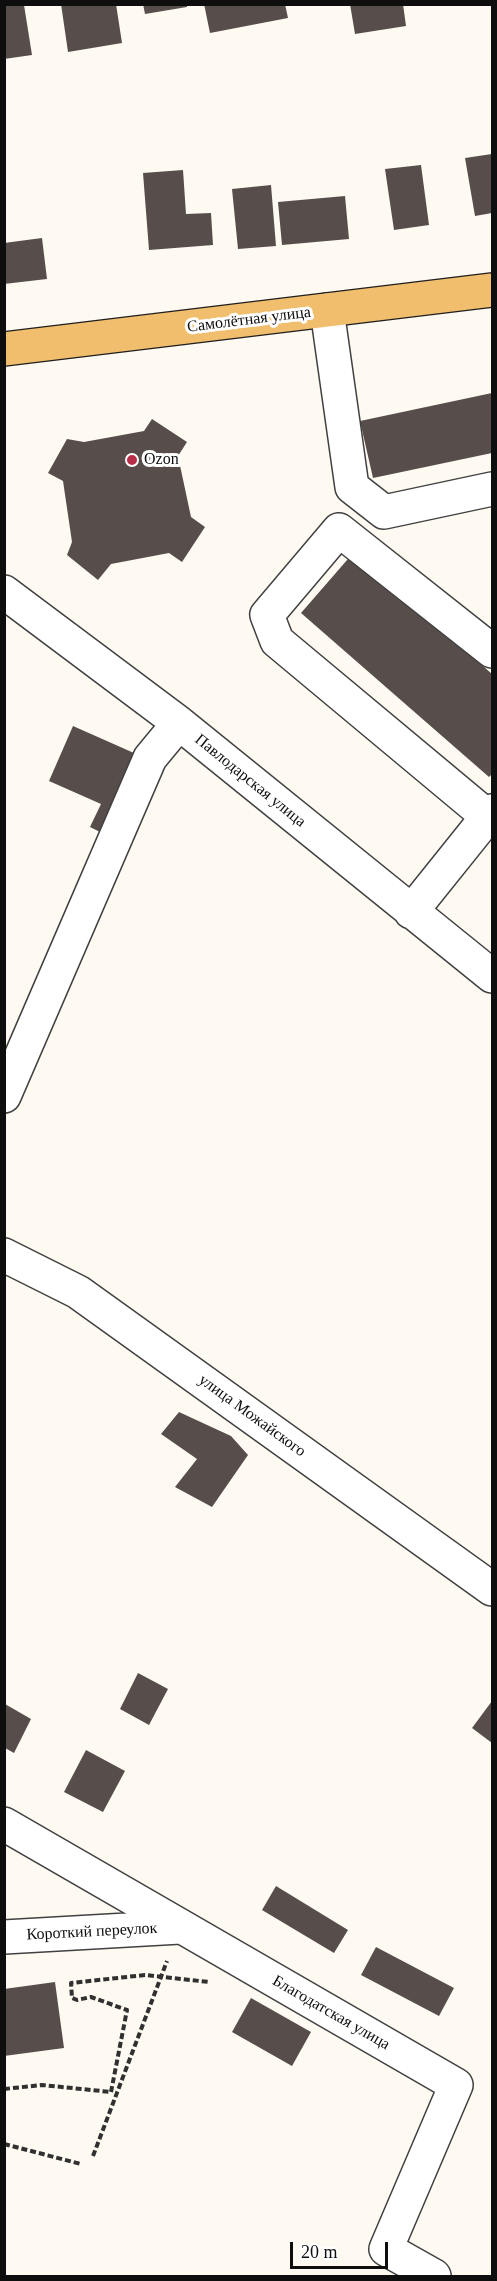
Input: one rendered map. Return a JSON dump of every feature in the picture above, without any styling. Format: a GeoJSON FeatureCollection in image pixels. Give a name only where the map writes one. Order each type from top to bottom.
{"type":"FeatureCollection","features":[{"type":"Feature","properties":{"kind":"main road","name":"Самолётная улица"},"geometry":{"type":"LineString","coordinates":[[4,349],[492,290]]}},
{"type":"Feature","properties":{"kind":"street"},"geometry":{"type":"LineString","coordinates":[[327,310],[352,487],[384,512],[492,489]]}},
{"type":"Feature","properties":{"kind":"street"},"geometry":{"type":"LineString","coordinates":[[411,912],[490,814],[277,641],[267,615],[339,530],[490,645]]}},
{"type":"Feature","properties":{"kind":"street","name":"Павлодарская улица"},"geometry":{"type":"LineString","coordinates":[[4,592],[178,723],[411,912],[488,963]]}},
{"type":"Feature","properties":{"kind":"street"},"geometry":{"type":"LineString","coordinates":[[4,1096],[150,758],[178,723]]}},
{"type":"Feature","properties":{"kind":"street","name":"улица Можайского"},"geometry":{"type":"LineString","coordinates":[[4,1254],[78,1292],[492,1589]]}},
{"type":"Feature","properties":{"kind":"street","name":"Благодатская улица"},"geometry":{"type":"LineString","coordinates":[[4,1824],[456,2085],[386,2249],[434,2277]]}},
{"type":"Feature","properties":{"kind":"street","name":"Короткий переулок"},"geometry":{"type":"LineString","coordinates":[[4,1937],[180,1927]]}},
{"type":"Feature","properties":{"kind":"path"},"geometry":{"type":"LineString","coordinates":[[93,2156],[180,1927]]}},
{"type":"Feature","properties":{"kind":"path"},"geometry":{"type":"LineString","coordinates":[[111,2091],[127,2010],[91,1998],[76,2000],[72,1998],[71,1983],[145,1975],[218,1983]]}},
{"type":"Feature","properties":{"kind":"path"},"geometry":{"type":"LineString","coordinates":[[4,2089],[42,2085],[118,2092]]}},
{"type":"Feature","properties":{"kind":"path"},"geometry":{"type":"LineString","coordinates":[[4,2144],[81,2164]]}},
{"type":"Feature","properties":{"kind":"building"},"geometry":{"type":"Polygon","coordinates":[[[61,4],[116,4],[122,43],[68,52],[61,4]]]}},
{"type":"Feature","properties":{"kind":"building"},"geometry":{"type":"Polygon","coordinates":[[[143,4],[187,4],[187,7],[145,14],[143,4]]]}},
{"type":"Feature","properties":{"kind":"building"},"geometry":{"type":"Polygon","coordinates":[[[204,4],[285,4],[288,18],[210,33],[204,4]]]}},
{"type":"Feature","properties":{"kind":"building"},"geometry":{"type":"Polygon","coordinates":[[[350,4],[403,4],[406,26],[355,34],[350,4]]]}},
{"type":"Feature","properties":{"kind":"building"},"geometry":{"type":"Polygon","coordinates":[[[24,5],[32,55],[4,59],[4,6],[24,5]]]}},
{"type":"Feature","properties":{"kind":"building"},"geometry":{"type":"Polygon","coordinates":[[[492,154],[492,213],[475,216],[465,158],[492,154]]]}},
{"type":"Feature","properties":{"kind":"building"},"geometry":{"type":"Polygon","coordinates":[[[421,165],[429,225],[394,230],[385,169],[421,165]]]}},
{"type":"Feature","properties":{"kind":"building"},"geometry":{"type":"Polygon","coordinates":[[[183,170],[186,214],[211,213],[213,245],[149,250],[143,173],[183,170]]]}},
{"type":"Feature","properties":{"kind":"building"},"geometry":{"type":"Polygon","coordinates":[[[271,185],[276,246],[238,249],[232,189],[271,185]]]}},
{"type":"Feature","properties":{"kind":"building"},"geometry":{"type":"Polygon","coordinates":[[[345,196],[349,239],[282,245],[278,202],[345,196]]]}},
{"type":"Feature","properties":{"kind":"building"},"geometry":{"type":"Polygon","coordinates":[[[42,238],[47,279],[4,284],[4,243],[42,238]]]}},
{"type":"Feature","properties":{"kind":"building"},"geometry":{"type":"Polygon","coordinates":[[[492,393],[492,453],[373,478],[360,421],[492,393]]]}},
{"type":"Feature","properties":{"kind":"building"},"geometry":{"type":"Polygon","coordinates":[[[152,419],[187,442],[178,456],[191,517],[205,527],[182,562],[169,553],[111,564],[98,580],[67,555],[72,542],[63,481],[48,473],[67,439],[84,442],[144,431],[152,419]]]}},
{"type":"Feature","properties":{"kind":"building"},"geometry":{"type":"Polygon","coordinates":[[[354,552],[492,674],[492,774],[489,777],[301,613],[354,552]]]}},
{"type":"Feature","properties":{"kind":"building"},"geometry":{"type":"Polygon","coordinates":[[[73,726],[143,757],[108,836],[90,827],[101,804],[49,781],[73,726]]]}},
{"type":"Feature","properties":{"kind":"building"},"geometry":{"type":"Polygon","coordinates":[[[179,1412],[231,1436],[248,1455],[212,1507],[175,1487],[197,1459],[161,1434],[179,1412]]]}},
{"type":"Feature","properties":{"kind":"building"},"geometry":{"type":"Polygon","coordinates":[[[138,1673],[168,1689],[149,1725],[120,1709],[138,1673]]]}},
{"type":"Feature","properties":{"kind":"building"},"geometry":{"type":"Polygon","coordinates":[[[492,1701],[492,1743],[472,1728],[492,1701]]]}},
{"type":"Feature","properties":{"kind":"building"},"geometry":{"type":"Polygon","coordinates":[[[5,1704],[31,1719],[14,1753],[5,1748],[5,1704]]]}},
{"type":"Feature","properties":{"kind":"building"},"geometry":{"type":"Polygon","coordinates":[[[86,1750],[125,1771],[103,1812],[64,1792],[86,1750]]]}},
{"type":"Feature","properties":{"kind":"building"},"geometry":{"type":"Polygon","coordinates":[[[276,1886],[348,1930],[334,1953],[262,1910],[276,1886]]]}},
{"type":"Feature","properties":{"kind":"building"},"geometry":{"type":"Polygon","coordinates":[[[376,1947],[454,1988],[439,2016],[361,1975],[376,1947]]]}},
{"type":"Feature","properties":{"kind":"building"},"geometry":{"type":"Polygon","coordinates":[[[55,1982],[64,2048],[4,2056],[4,1989],[55,1982]]]}},
{"type":"Feature","properties":{"kind":"building"},"geometry":{"type":"Polygon","coordinates":[[[251,1998],[311,2032],[292,2066],[232,2032],[251,1998]]]}},
{"type":"Feature","properties":{"kind":"place","name":"Ozon"},"geometry":{"type":"Point","coordinates":[132,460]}}]}
